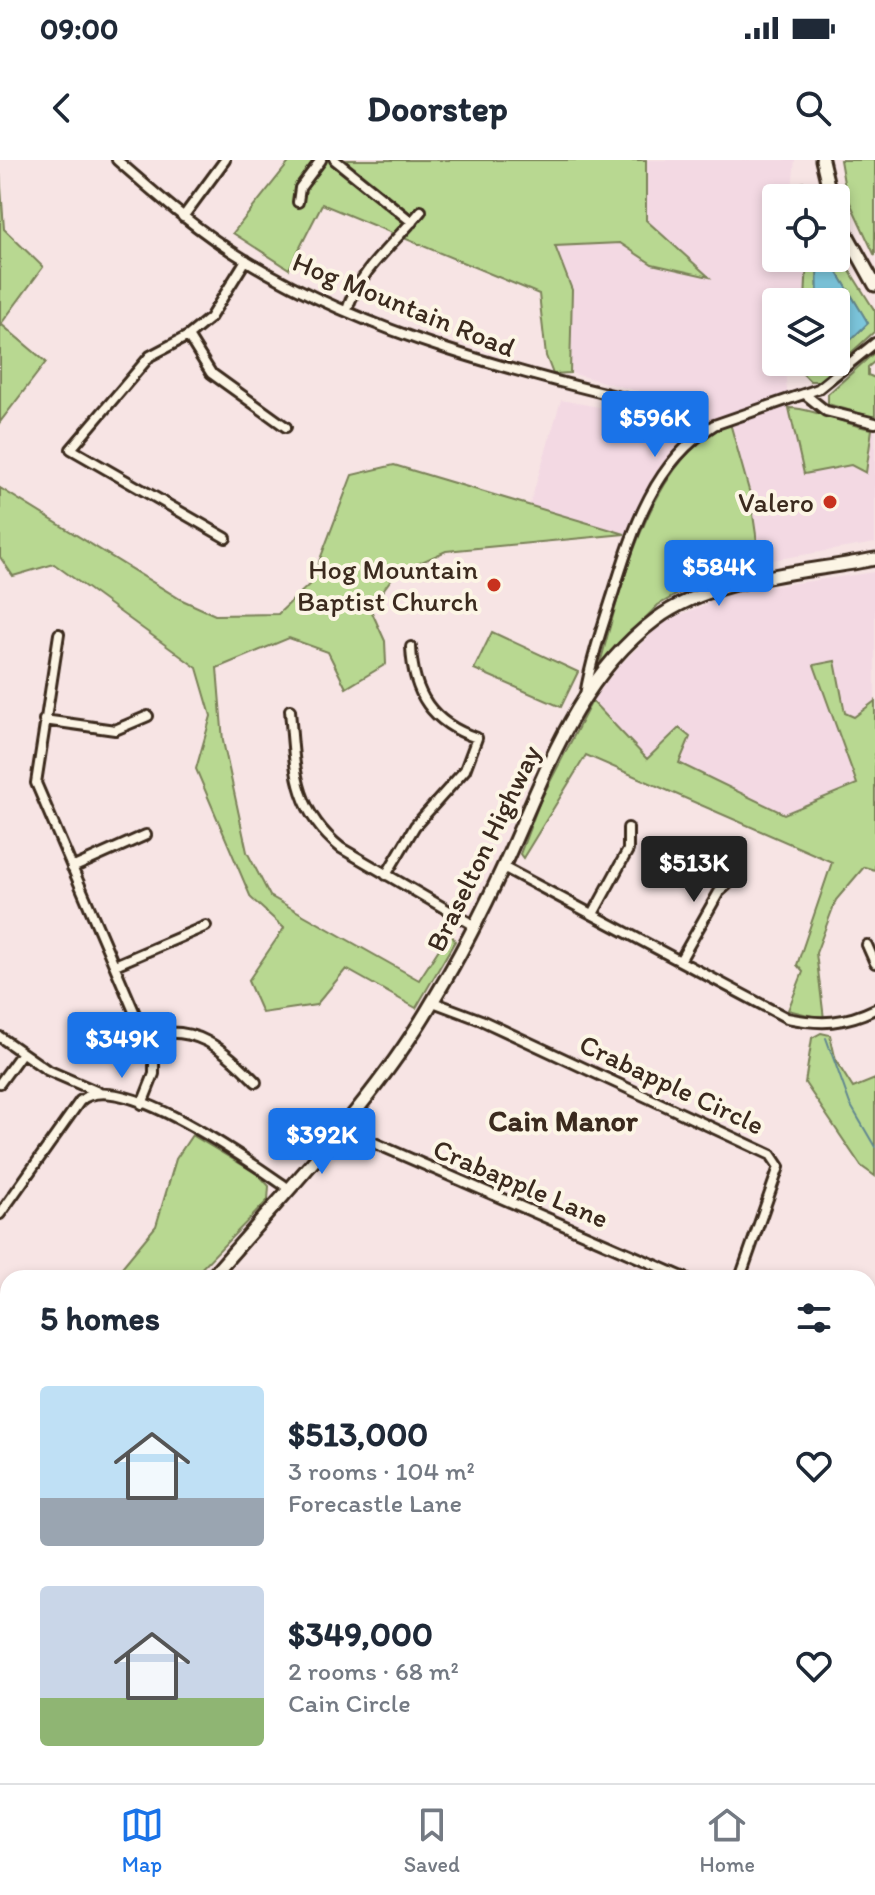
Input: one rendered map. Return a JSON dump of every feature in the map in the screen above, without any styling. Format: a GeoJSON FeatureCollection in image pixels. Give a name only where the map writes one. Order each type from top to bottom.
{"type":"FeatureCollection","features":[{"type":"Feature","properties":{"kind":"main road"},"geometry":{"type":"LineString","coordinates":[[822,160],[828,184]]}},
{"type":"Feature","properties":{"kind":"main road"},"geometry":{"type":"LineString","coordinates":[[850,240],[875,285]]}},
{"type":"Feature","properties":{"kind":"main road","name":"Braselton Highway"},"geometry":{"type":"LineString","coordinates":[[218,1270],[340,1128],[433,1002],[475,926],[585,696],[606,667],[656,619],[713,591],[755,580],[875,559]]}},
{"type":"Feature","properties":{"kind":"street","name":"Hog Mountain Road"},"geometry":{"type":"LineString","coordinates":[[117,160],[183,217],[246,260],[347,310],[500,367],[661,407],[685,420],[698,435]]}},
{"type":"Feature","properties":{"kind":"street"},"geometry":{"type":"LineString","coordinates":[[298,202],[300,188],[321,160]]}},
{"type":"Feature","properties":{"kind":"street"},"geometry":{"type":"LineString","coordinates":[[335,160],[412,222]]}},
{"type":"Feature","properties":{"kind":"street"},"geometry":{"type":"LineString","coordinates":[[183,217],[219,162]]}},
{"type":"Feature","properties":{"kind":"street"},"geometry":{"type":"LineString","coordinates":[[347,310],[354,287],[367,268],[421,211]]}},
{"type":"Feature","properties":{"kind":"street"},"geometry":{"type":"LineString","coordinates":[[226,538],[71,449],[150,356],[188,336],[210,318],[246,260]]}},
{"type":"Feature","properties":{"kind":"street"},"geometry":{"type":"LineString","coordinates":[[188,336],[211,373],[286,427]]}},
{"type":"Feature","properties":{"kind":"street"},"geometry":{"type":"LineString","coordinates":[[585,696],[592,661],[634,527],[655,486],[698,435],[739,415],[806,395],[830,382],[875,343]]}},
{"type":"Feature","properties":{"kind":"street"},"geometry":{"type":"LineString","coordinates":[[806,395],[826,411],[875,423]]}},
{"type":"Feature","properties":{"kind":"street"},"geometry":{"type":"LineString","coordinates":[[59,634],[36,783],[154,1058],[154,1074],[142,1104]]}},
{"type":"Feature","properties":{"kind":"street"},"geometry":{"type":"LineString","coordinates":[[386,875],[415,826],[465,770],[477,738],[449,727],[425,704],[412,670],[411,647]]}},
{"type":"Feature","properties":{"kind":"street"},"geometry":{"type":"LineString","coordinates":[[290,710],[300,793],[309,815],[323,834],[341,848],[475,926]]}},
{"type":"Feature","properties":{"kind":"street"},"geometry":{"type":"LineString","coordinates":[[44,720],[115,730],[148,716]]}},
{"type":"Feature","properties":{"kind":"street"},"geometry":{"type":"LineString","coordinates":[[593,914],[628,850],[628,828]]}},
{"type":"Feature","properties":{"kind":"street"},"geometry":{"type":"LineString","coordinates":[[72,868],[146,835]]}},
{"type":"Feature","properties":{"kind":"street"},"geometry":{"type":"LineString","coordinates":[[503,867],[787,1018],[829,1024],[853,1020],[875,1009]]}},
{"type":"Feature","properties":{"kind":"street"},"geometry":{"type":"LineString","coordinates":[[680,961],[719,892],[740,873]]}},
{"type":"Feature","properties":{"kind":"street"},"geometry":{"type":"LineString","coordinates":[[115,965],[206,926]]}},
{"type":"Feature","properties":{"kind":"street"},"geometry":{"type":"LineString","coordinates":[[867,945],[875,963]]}},
{"type":"Feature","properties":{"kind":"street","name":"Crabapple Circle"},"geometry":{"type":"LineString","coordinates":[[433,1002],[481,1020],[771,1155],[779,1167],[775,1186],[743,1270]]}},
{"type":"Feature","properties":{"kind":"street"},"geometry":{"type":"LineString","coordinates":[[146,1036],[182,1030],[226,1051],[256,1082]]}},
{"type":"Feature","properties":{"kind":"street"},"geometry":{"type":"LineString","coordinates":[[0,1037],[47,1070],[99,1093],[142,1104],[194,1127],[288,1188]]}},
{"type":"Feature","properties":{"kind":"street"},"geometry":{"type":"LineString","coordinates":[[0,1083],[21,1054]]}},
{"type":"Feature","properties":{"kind":"street"},"geometry":{"type":"LineString","coordinates":[[0,1214],[80,1101],[88,1094],[99,1093]]}},
{"type":"Feature","properties":{"kind":"street","name":"Crabapple Lane"},"geometry":{"type":"LineString","coordinates":[[340,1128],[667,1270]]}},
{"type":"Feature","properties":{"kind":"shaded area"},"geometry":{"type":"Polygon","coordinates":[[[646,160],[795,160],[792,184],[762,184],[762,272],[806,272],[806,288],[762,288],[762,376],[786,376],[789,408],[851,465],[866,473],[872,429],[875,430],[875,543],[760,562],[750,494],[730,424],[663,488],[658,499],[625,534],[529,507],[561,400],[647,416],[653,395],[570,373],[572,290],[554,246],[621,243],[652,264],[707,275],[646,220],[646,160]]]}},
{"type":"Feature","properties":{"kind":"shaded area"},"geometry":{"type":"Polygon","coordinates":[[[875,572],[875,701],[854,717],[845,712],[835,661],[814,665],[857,784],[784,814],[678,763],[647,759],[592,701],[618,667],[663,622],[738,591],[875,572]]]}},
{"type":"Feature","properties":{"kind":"green space"},"geometry":{"type":"Polygon","coordinates":[[[291,160],[646,160],[646,220],[709,277],[652,264],[620,243],[555,246],[572,290],[570,373],[553,374],[546,356],[539,294],[322,204],[289,269],[233,233],[291,160]]]}},
{"type":"Feature","properties":{"kind":"green space"},"geometry":{"type":"Polygon","coordinates":[[[840,160],[875,160],[875,256],[850,203],[850,184],[844,184],[840,160]]]}},
{"type":"Feature","properties":{"kind":"green space"},"geometry":{"type":"Polygon","coordinates":[[[0,173],[4,229],[43,267],[1,324],[46,362],[0,422],[0,173]]]}},
{"type":"Feature","properties":{"kind":"green space"},"geometry":{"type":"Polygon","coordinates":[[[850,271],[875,311],[875,331],[850,354],[850,340],[868,323],[850,288],[837,272],[850,271]]]}},
{"type":"Feature","properties":{"kind":"green space"},"geometry":{"type":"Polygon","coordinates":[[[806,272],[817,272],[818,288],[806,288],[806,272]]]}},
{"type":"Feature","properties":{"kind":"green space"},"geometry":{"type":"Polygon","coordinates":[[[875,352],[875,361],[868,367],[868,375],[875,378],[875,418],[828,404],[828,394],[875,352]]]}},
{"type":"Feature","properties":{"kind":"green space"},"geometry":{"type":"Polygon","coordinates":[[[805,376],[826,376],[820,381],[810,381],[805,376]]]}},
{"type":"Feature","properties":{"kind":"green space"},"geometry":{"type":"Polygon","coordinates":[[[789,408],[872,429],[866,473],[851,465],[804,474],[789,408]]]}},
{"type":"Feature","properties":{"kind":"green space"},"geometry":{"type":"Polygon","coordinates":[[[730,423],[750,494],[760,562],[712,575],[658,605],[600,664],[629,563],[659,494],[679,464],[703,439],[730,423]]]}},
{"type":"Feature","properties":{"kind":"green space"},"geometry":{"type":"Polygon","coordinates":[[[394,465],[625,534],[446,551],[395,574],[370,608],[385,641],[386,664],[346,688],[328,652],[289,638],[217,668],[223,741],[247,852],[270,896],[419,980],[450,932],[455,941],[416,1008],[346,969],[316,1005],[262,1013],[248,981],[284,928],[251,898],[196,769],[211,716],[197,668],[54,564],[13,576],[0,557],[0,488],[180,599],[215,615],[278,614],[311,583],[352,475],[394,465]]]}},
{"type":"Feature","properties":{"kind":"green space"},"geometry":{"type":"Polygon","coordinates":[[[492,632],[578,672],[561,707],[474,669],[492,632]]]}},
{"type":"Feature","properties":{"kind":"green space"},"geometry":{"type":"Polygon","coordinates":[[[835,661],[845,713],[854,717],[875,701],[875,870],[864,867],[836,900],[816,953],[824,1019],[788,1010],[803,972],[797,965],[832,862],[586,755],[523,858],[520,854],[540,801],[592,701],[647,759],[679,728],[690,737],[679,763],[784,814],[857,784],[814,665],[835,661]]]}},
{"type":"Feature","properties":{"kind":"green space"},"geometry":{"type":"Polygon","coordinates":[[[821,1033],[830,1035],[836,1061],[853,1088],[875,1079],[875,1176],[861,1166],[805,1083],[812,1038],[821,1033]]]}},
{"type":"Feature","properties":{"kind":"green space"},"geometry":{"type":"Polygon","coordinates":[[[192,1135],[259,1175],[269,1186],[268,1200],[200,1270],[120,1270],[156,1226],[176,1159],[192,1135]]]}},
{"type":"Feature","properties":{"kind":"water"},"geometry":{"type":"Polygon","coordinates":[[[817,272],[837,272],[847,288],[818,288],[817,272]]]}},
{"type":"Feature","properties":{"kind":"water"},"geometry":{"type":"Polygon","coordinates":[[[850,293],[868,323],[850,340],[850,293]]]}},
{"type":"Feature","properties":{"kind":"waterway"},"geometry":{"type":"LineString","coordinates":[[826,1038],[850,1104],[875,1147]]}},
{"type":"Feature","properties":{"kind":"place","name":"Valero"},"geometry":{"type":"Point","coordinates":[830,502]}},
{"type":"Feature","properties":{"kind":"place","name":"Hog Mountain Baptist Church"},"geometry":{"type":"Point","coordinates":[494,585]}},
{"type":"Feature","properties":{"kind":"district","name":"Cain Manor"},"geometry":{"type":"Point","coordinates":[563,1121]}}]}
